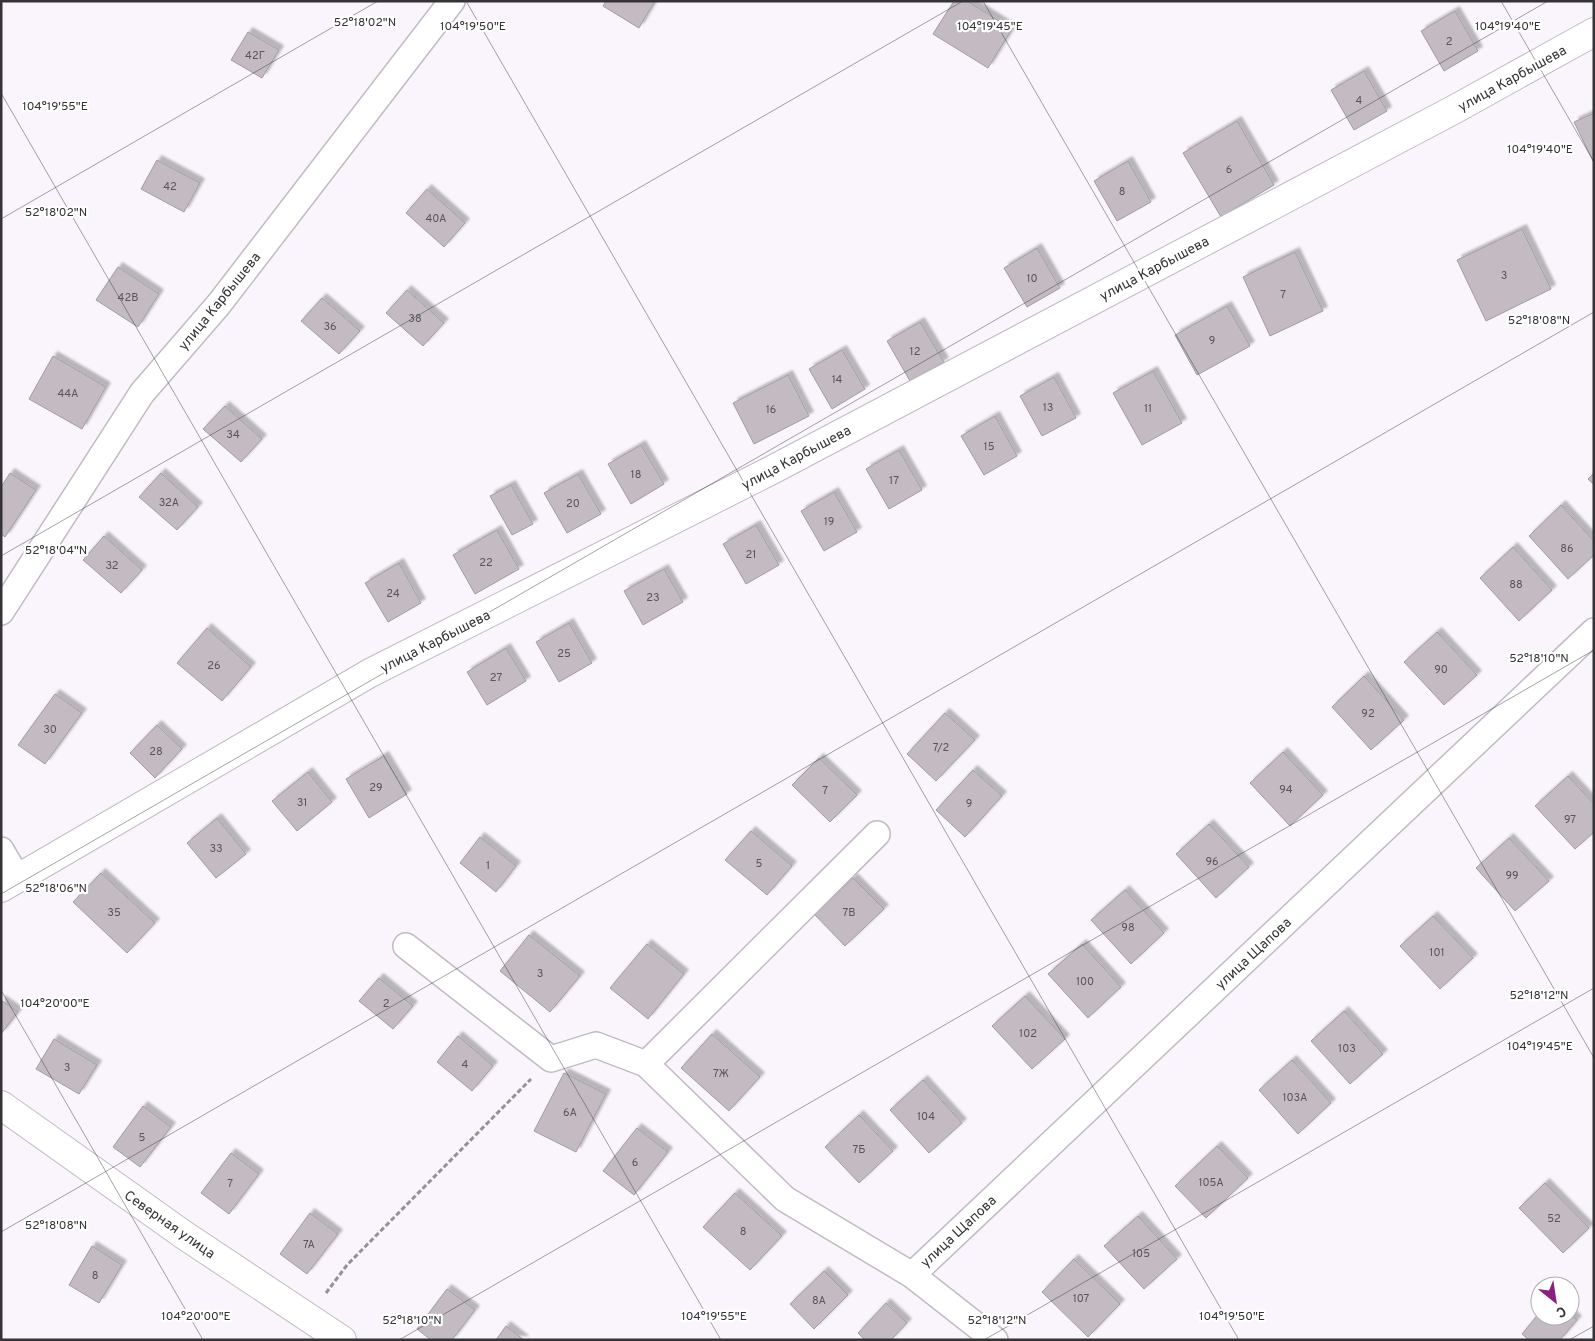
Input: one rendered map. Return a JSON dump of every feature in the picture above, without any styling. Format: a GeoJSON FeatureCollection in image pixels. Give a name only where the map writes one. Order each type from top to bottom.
{"type":"FeatureCollection","features":[{"type":"Feature","properties":{"kind":"main road","name":"улица Карбышева"},"geometry":{"type":"LineString","coordinates":[[9,884],[370,673],[770,471],[1448,113],[1594,32]]}},
{"type":"Feature","properties":{"kind":"main road","name":"Северная улица"},"geometry":{"type":"LineString","coordinates":[[1,1105],[184,1235],[342,1340]]}},
{"type":"Feature","properties":{"kind":"street","name":"улица Карбышева"},"geometry":{"type":"LineString","coordinates":[[1,612],[142,393],[219,304],[452,1]]}},
{"type":"Feature","properties":{"kind":"street","name":"улица Щапова"},"geometry":{"type":"LineString","coordinates":[[912,1274],[1594,631]]}},
{"type":"Feature","properties":{"kind":"street"},"geometry":{"type":"LineString","coordinates":[[646,1064],[877,834]]}},
{"type":"Feature","properties":{"kind":"street"},"geometry":{"type":"LineString","coordinates":[[1,850],[9,884]]}},
{"type":"Feature","properties":{"kind":"street"},"geometry":{"type":"LineString","coordinates":[[406,946],[551,1059],[596,1045],[646,1064],[785,1199],[912,1274],[995,1340]]}},
{"type":"Feature","properties":{"kind":"path"},"geometry":{"type":"LineString","coordinates":[[308,1317],[347,1265],[551,1059]]}},
{"type":"Feature","properties":{"kind":"building"},"geometry":{"type":"Polygon","coordinates":[[[606,1],[655,1],[639,28],[603,6],[606,1]]]}},
{"type":"Feature","properties":{"kind":"building"},"geometry":{"type":"Polygon","coordinates":[[[954,1],[967,1],[1012,29],[988,68],[933,34],[954,1]]]}},
{"type":"Feature","properties":{"kind":"building"},"geometry":{"type":"Polygon","coordinates":[[[1455,11],[1478,51],[1444,71],[1421,31],[1455,11]]]}},
{"type":"Feature","properties":{"kind":"building"},"geometry":{"type":"Polygon","coordinates":[[[248,32],[279,50],[262,78],[231,60],[248,32]]]}},
{"type":"Feature","properties":{"kind":"building"},"geometry":{"type":"Polygon","coordinates":[[[1364,71],[1387,111],[1354,130],[1331,90],[1364,71]]]}},
{"type":"Feature","properties":{"kind":"building"},"geometry":{"type":"Polygon","coordinates":[[[1594,113],[1594,163],[1574,122],[1594,113]]]}},
{"type":"Feature","properties":{"kind":"building"},"geometry":{"type":"Polygon","coordinates":[[[1237,121],[1274,185],[1221,217],[1183,153],[1237,121]]]}},
{"type":"Feature","properties":{"kind":"building"},"geometry":{"type":"Polygon","coordinates":[[[157,160],[200,183],[184,212],[141,189],[157,160]]]}},
{"type":"Feature","properties":{"kind":"building"},"geometry":{"type":"Polygon","coordinates":[[[1128,161],[1151,202],[1117,221],[1094,181],[1128,161]]]}},
{"type":"Feature","properties":{"kind":"building"},"geometry":{"type":"Polygon","coordinates":[[[427,189],[465,223],[444,247],[406,213],[427,189]]]}},
{"type":"Feature","properties":{"kind":"building"},"geometry":{"type":"Polygon","coordinates":[[[1522,229],[1551,289],[1486,321],[1457,260],[1522,229]]]}},
{"type":"Feature","properties":{"kind":"building"},"geometry":{"type":"Polygon","coordinates":[[[1037,248],[1060,288],[1027,307],[1004,268],[1037,248]]]}},
{"type":"Feature","properties":{"kind":"building"},"geometry":{"type":"Polygon","coordinates":[[[1295,252],[1323,311],[1270,336],[1243,277],[1295,252]]]}},
{"type":"Feature","properties":{"kind":"building"},"geometry":{"type":"Polygon","coordinates":[[[118,267],[159,294],[138,327],[96,300],[118,267]]]}},
{"type":"Feature","properties":{"kind":"building"},"geometry":{"type":"Polygon","coordinates":[[[407,290],[444,323],[423,346],[386,313],[407,290]]]}},
{"type":"Feature","properties":{"kind":"building"},"geometry":{"type":"Polygon","coordinates":[[[322,298],[360,331],[339,354],[301,321],[322,298]]]}},
{"type":"Feature","properties":{"kind":"building"},"geometry":{"type":"Polygon","coordinates":[[[1227,306],[1250,346],[1197,375],[1175,335],[1227,306]]]}},
{"type":"Feature","properties":{"kind":"building"},"geometry":{"type":"Polygon","coordinates":[[[920,322],[944,362],[910,381],[887,341],[920,322]]]}},
{"type":"Feature","properties":{"kind":"building"},"geometry":{"type":"Polygon","coordinates":[[[842,350],[865,389],[832,409],[809,369],[842,350]]]}},
{"type":"Feature","properties":{"kind":"building"},"geometry":{"type":"Polygon","coordinates":[[[53,356],[106,387],[82,429],[29,399],[53,356]]]}},
{"type":"Feature","properties":{"kind":"building"},"geometry":{"type":"Polygon","coordinates":[[[1153,371],[1182,423],[1142,445],[1113,393],[1153,371]]]}},
{"type":"Feature","properties":{"kind":"building"},"geometry":{"type":"Polygon","coordinates":[[[788,375],[809,416],[754,444],[733,403],[788,375]]]}},
{"type":"Feature","properties":{"kind":"building"},"geometry":{"type":"Polygon","coordinates":[[[1054,377],[1076,418],[1042,436],[1020,396],[1054,377]]]}},
{"type":"Feature","properties":{"kind":"building"},"geometry":{"type":"Polygon","coordinates":[[[225,406],[262,439],[241,462],[203,429],[225,406]]]}},
{"type":"Feature","properties":{"kind":"building"},"geometry":{"type":"Polygon","coordinates":[[[995,416],[1017,456],[984,475],[961,436],[995,416]]]}},
{"type":"Feature","properties":{"kind":"building"},"geometry":{"type":"Polygon","coordinates":[[[641,445],[664,484],[631,504],[608,464],[641,445]]]}},
{"type":"Feature","properties":{"kind":"building"},"geometry":{"type":"Polygon","coordinates":[[[899,450],[922,490],[889,509],[866,469],[899,450]]]}},
{"type":"Feature","properties":{"kind":"building"},"geometry":{"type":"Polygon","coordinates":[[[10,473],[36,490],[5,537],[1,534],[1,487],[10,473]]]}},
{"type":"Feature","properties":{"kind":"building"},"geometry":{"type":"Polygon","coordinates":[[[161,473],[198,507],[177,530],[139,497],[161,473]]]}},
{"type":"Feature","properties":{"kind":"building"},"geometry":{"type":"Polygon","coordinates":[[[1594,473],[1594,485],[1588,479],[1594,473]]]}},
{"type":"Feature","properties":{"kind":"building"},"geometry":{"type":"Polygon","coordinates":[[[578,474],[601,514],[567,533],[544,493],[578,474]]]}},
{"type":"Feature","properties":{"kind":"building"},"geometry":{"type":"Polygon","coordinates":[[[511,485],[533,524],[512,535],[490,496],[511,485]]]}},
{"type":"Feature","properties":{"kind":"building"},"geometry":{"type":"Polygon","coordinates":[[[834,492],[857,532],[824,551],[801,511],[834,492]]]}},
{"type":"Feature","properties":{"kind":"building"},"geometry":{"type":"Polygon","coordinates":[[[1561,505],[1594,541],[1594,555],[1568,579],[1529,536],[1561,505]]]}},
{"type":"Feature","properties":{"kind":"building"},"geometry":{"type":"Polygon","coordinates":[[[756,525],[779,565],[746,584],[723,544],[756,525]]]}},
{"type":"Feature","properties":{"kind":"building"},"geometry":{"type":"Polygon","coordinates":[[[497,530],[519,569],[475,594],[453,555],[497,530]]]}},
{"type":"Feature","properties":{"kind":"building"},"geometry":{"type":"Polygon","coordinates":[[[104,536],[142,570],[121,593],[83,560],[104,536]]]}},
{"type":"Feature","properties":{"kind":"building"},"geometry":{"type":"Polygon","coordinates":[[[1513,547],[1552,590],[1519,621],[1480,578],[1513,547]]]}},
{"type":"Feature","properties":{"kind":"building"},"geometry":{"type":"Polygon","coordinates":[[[399,563],[421,603],[388,622],[365,583],[399,563]]]}},
{"type":"Feature","properties":{"kind":"building"},"geometry":{"type":"Polygon","coordinates":[[[664,569],[683,602],[643,625],[624,591],[664,569]]]}},
{"type":"Feature","properties":{"kind":"building"},"geometry":{"type":"Polygon","coordinates":[[[569,623],[592,663],[559,682],[536,642],[569,623]]]}},
{"type":"Feature","properties":{"kind":"building"},"geometry":{"type":"Polygon","coordinates":[[[207,628],[251,667],[222,701],[177,663],[207,628]]]}},
{"type":"Feature","properties":{"kind":"building"},"geometry":{"type":"Polygon","coordinates":[[[1437,632],[1477,675],[1444,705],[1404,662],[1437,632]]]}},
{"type":"Feature","properties":{"kind":"building"},"geometry":{"type":"Polygon","coordinates":[[[506,648],[526,681],[487,705],[467,672],[506,648]]]}},
{"type":"Feature","properties":{"kind":"building"},"geometry":{"type":"Polygon","coordinates":[[[1364,676],[1404,720],[1371,750],[1332,707],[1364,676]]]}},
{"type":"Feature","properties":{"kind":"building"},"geometry":{"type":"Polygon","coordinates":[[[55,694],[82,713],[45,764],[18,745],[55,694]]]}},
{"type":"Feature","properties":{"kind":"building"},"geometry":{"type":"Polygon","coordinates":[[[945,713],[975,740],[936,781],[907,754],[945,713]]]}},
{"type":"Feature","properties":{"kind":"building"},"geometry":{"type":"Polygon","coordinates":[[[157,725],[182,749],[155,778],[130,753],[157,725]]]}},
{"type":"Feature","properties":{"kind":"building"},"geometry":{"type":"Polygon","coordinates":[[[1283,752],[1323,795],[1290,826],[1250,783],[1283,752]]]}},
{"type":"Feature","properties":{"kind":"building"},"geometry":{"type":"Polygon","coordinates":[[[384,756],[407,794],[369,818],[346,779],[384,756]]]}},
{"type":"Feature","properties":{"kind":"building"},"geometry":{"type":"Polygon","coordinates":[[[819,758],[857,795],[830,822],[792,785],[819,758]]]}},
{"type":"Feature","properties":{"kind":"building"},"geometry":{"type":"Polygon","coordinates":[[[973,770],[1002,796],[965,837],[936,810],[973,770]]]}},
{"type":"Feature","properties":{"kind":"building"},"geometry":{"type":"Polygon","coordinates":[[[308,772],[332,802],[297,831],[272,801],[308,772]]]}},
{"type":"Feature","properties":{"kind":"building"},"geometry":{"type":"Polygon","coordinates":[[[1568,776],[1594,804],[1594,832],[1575,849],[1535,806],[1568,776]]]}},
{"type":"Feature","properties":{"kind":"building"},"geometry":{"type":"Polygon","coordinates":[[[217,818],[246,854],[216,878],[187,843],[217,818]]]}},
{"type":"Feature","properties":{"kind":"building"},"geometry":{"type":"Polygon","coordinates":[[[1209,824],[1249,867],[1216,898],[1176,854],[1209,824]]]}},
{"type":"Feature","properties":{"kind":"building"},"geometry":{"type":"Polygon","coordinates":[[[751,831],[792,866],[767,895],[725,860],[751,831]]]}},
{"type":"Feature","properties":{"kind":"building"},"geometry":{"type":"Polygon","coordinates":[[[480,837],[516,866],[496,892],[460,863],[480,837]]]}},
{"type":"Feature","properties":{"kind":"building"},"geometry":{"type":"Polygon","coordinates":[[[1509,838],[1549,881],[1515,911],[1476,868],[1509,838]]]}},
{"type":"Feature","properties":{"kind":"building"},"geometry":{"type":"Polygon","coordinates":[[[101,873],[155,923],[127,953],[73,902],[101,873]]]}},
{"type":"Feature","properties":{"kind":"building"},"geometry":{"type":"Polygon","coordinates":[[[853,878],[884,909],[845,946],[815,915],[853,878]]]}},
{"type":"Feature","properties":{"kind":"building"},"geometry":{"type":"Polygon","coordinates":[[[1125,890],[1164,933],[1131,964],[1091,920],[1125,890]]]}},
{"type":"Feature","properties":{"kind":"building"},"geometry":{"type":"Polygon","coordinates":[[[1433,916],[1473,958],[1440,989],[1400,946],[1433,916]]]}},
{"type":"Feature","properties":{"kind":"building"},"geometry":{"type":"Polygon","coordinates":[[[529,935],[580,976],[550,1012],[500,971],[529,935]]]}},
{"type":"Feature","properties":{"kind":"building"},"geometry":{"type":"Polygon","coordinates":[[[647,944],[684,974],[648,1019],[610,988],[647,944]]]}},
{"type":"Feature","properties":{"kind":"building"},"geometry":{"type":"Polygon","coordinates":[[[1082,944],[1121,987],[1088,1018],[1048,974],[1082,944]]]}},
{"type":"Feature","properties":{"kind":"building"},"geometry":{"type":"Polygon","coordinates":[[[379,978],[413,1006],[393,1029],[359,1001],[379,978]]]}},
{"type":"Feature","properties":{"kind":"building"},"geometry":{"type":"Polygon","coordinates":[[[1025,996],[1065,1039],[1032,1069],[992,1026],[1025,996]]]}},
{"type":"Feature","properties":{"kind":"building"},"geometry":{"type":"Polygon","coordinates":[[[1,1000],[18,1012],[1,1034],[1,1000]]]}},
{"type":"Feature","properties":{"kind":"building"},"geometry":{"type":"Polygon","coordinates":[[[1344,1011],[1383,1054],[1350,1084],[1311,1041],[1344,1011]]]}},
{"type":"Feature","properties":{"kind":"building"},"geometry":{"type":"Polygon","coordinates":[[[712,1034],[760,1077],[729,1111],[681,1068],[712,1034]]]}},
{"type":"Feature","properties":{"kind":"building"},"geometry":{"type":"Polygon","coordinates":[[[458,1036],[493,1066],[472,1091],[437,1062],[458,1036]]]}},
{"type":"Feature","properties":{"kind":"building"},"geometry":{"type":"Polygon","coordinates":[[[54,1039],[97,1065],[79,1094],[36,1069],[54,1039]]]}},
{"type":"Feature","properties":{"kind":"building"},"geometry":{"type":"Polygon","coordinates":[[[1292,1060],[1331,1103],[1298,1134],[1259,1090],[1292,1060]]]}},
{"type":"Feature","properties":{"kind":"building"},"geometry":{"type":"Polygon","coordinates":[[[564,1073],[606,1094],[576,1152],[534,1131],[564,1073]]]}},
{"type":"Feature","properties":{"kind":"building"},"geometry":{"type":"Polygon","coordinates":[[[923,1080],[962,1123],[929,1153],[890,1110],[923,1080]]]}},
{"type":"Feature","properties":{"kind":"building"},"geometry":{"type":"Polygon","coordinates":[[[143,1106],[171,1127],[140,1167],[113,1147],[143,1106]]]}},
{"type":"Feature","properties":{"kind":"building"},"geometry":{"type":"Polygon","coordinates":[[[859,1115],[893,1151],[859,1183],[825,1147],[859,1115]]]}},
{"type":"Feature","properties":{"kind":"building"},"geometry":{"type":"Polygon","coordinates":[[[637,1128],[668,1152],[634,1195],[603,1171],[637,1128]]]}},
{"type":"Feature","properties":{"kind":"building"},"geometry":{"type":"Polygon","coordinates":[[[1217,1146],[1248,1178],[1206,1218],[1175,1186],[1217,1146]]]}},
{"type":"Feature","properties":{"kind":"building"},"geometry":{"type":"Polygon","coordinates":[[[231,1153],[259,1174],[229,1214],[201,1193],[231,1153]]]}},
{"type":"Feature","properties":{"kind":"building"},"geometry":{"type":"Polygon","coordinates":[[[1545,1183],[1589,1228],[1563,1253],[1519,1208],[1545,1183]]]}},
{"type":"Feature","properties":{"kind":"building"},"geometry":{"type":"Polygon","coordinates":[[[735,1193],[782,1236],[750,1270],[703,1227],[735,1193]]]}},
{"type":"Feature","properties":{"kind":"building"},"geometry":{"type":"Polygon","coordinates":[[[310,1213],[338,1234],[307,1274],[280,1254],[310,1213]]]}},
{"type":"Feature","properties":{"kind":"building"},"geometry":{"type":"Polygon","coordinates":[[[1138,1216],[1177,1259],[1144,1289],[1104,1246],[1138,1216]]]}},
{"type":"Feature","properties":{"kind":"building"},"geometry":{"type":"Polygon","coordinates":[[[92,1246],[122,1265],[99,1303],[69,1285],[92,1246]]]}},
{"type":"Feature","properties":{"kind":"building"},"geometry":{"type":"Polygon","coordinates":[[[1074,1259],[1120,1304],[1088,1337],[1042,1292],[1074,1259]]]}},
{"type":"Feature","properties":{"kind":"building"},"geometry":{"type":"Polygon","coordinates":[[[824,1271],[848,1295],[814,1329],[790,1304],[824,1271]]]}},
{"type":"Feature","properties":{"kind":"building"},"geometry":{"type":"Polygon","coordinates":[[[447,1289],[475,1310],[452,1340],[431,1340],[417,1329],[447,1289]]]}},
{"type":"Feature","properties":{"kind":"building"},"geometry":{"type":"Polygon","coordinates":[[[886,1303],[907,1323],[891,1340],[865,1340],[858,1333],[886,1303]]]}},
{"type":"Feature","properties":{"kind":"building"},"geometry":{"type":"Polygon","coordinates":[[[1530,1324],[1530,1326],[1572,1326],[1560,1340],[1529,1340],[1522,1334],[1530,1324]]]}},
{"type":"Feature","properties":{"kind":"building"},"geometry":{"type":"Polygon","coordinates":[[[506,1326],[524,1340],[496,1340],[506,1326]]]}}]}
